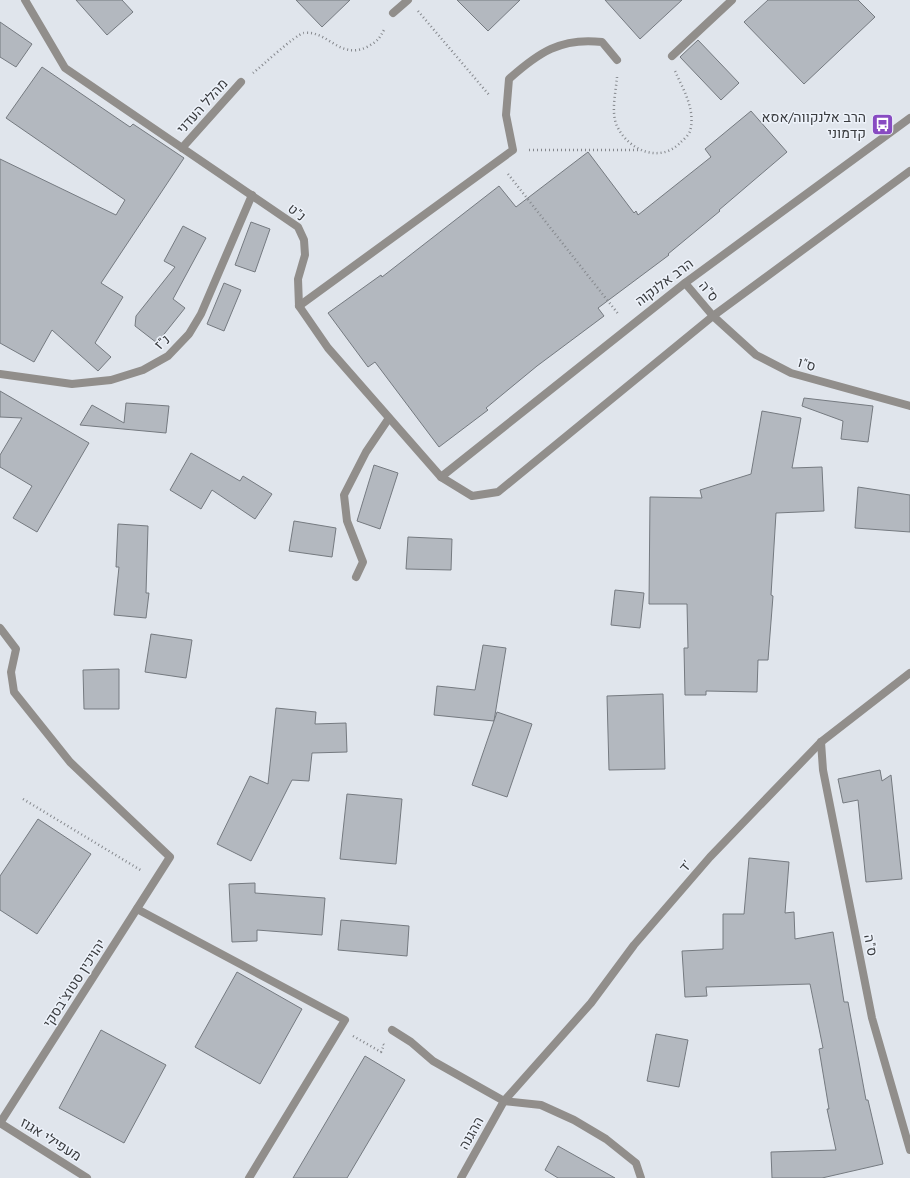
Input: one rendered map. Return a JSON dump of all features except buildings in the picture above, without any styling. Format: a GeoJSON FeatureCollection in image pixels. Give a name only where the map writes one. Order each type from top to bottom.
{"type":"FeatureCollection","features":[{"type":"Feature","properties":{"kind":"street","name":"נ\"ט"},"geometry":{"type":"LineString","coordinates":[[26,0],[65,68],[298,227],[304,240],[305,254],[298,278],[299,306]]}},
{"type":"Feature","properties":{"kind":"street"},"geometry":{"type":"LineString","coordinates":[[672,56],[732,0]]}},
{"type":"Feature","properties":{"kind":"street"},"geometry":{"type":"LineString","coordinates":[[393,13],[411,3]]}},
{"type":"Feature","properties":{"kind":"street"},"geometry":{"type":"LineString","coordinates":[[617,60],[602,42],[586,41],[562,44],[532,59],[509,79],[506,115],[513,150],[299,306],[328,348],[442,477],[472,496],[498,492],[713,316],[910,171]]}},
{"type":"Feature","properties":{"kind":"street","name":"מהלל העדני"},"geometry":{"type":"LineString","coordinates":[[182,148],[241,82]]}},
{"type":"Feature","properties":{"kind":"street","name":"הרב אלנקוה"},"geometry":{"type":"LineString","coordinates":[[442,477],[628,326],[910,118]]}},
{"type":"Feature","properties":{"kind":"street","name":"נ\"ז"},"geometry":{"type":"LineString","coordinates":[[0,374],[72,384],[111,380],[143,370],[168,356],[189,334],[201,314],[252,195]]}},
{"type":"Feature","properties":{"kind":"street","name":"ס\"ה"},"geometry":{"type":"LineString","coordinates":[[685,283],[713,316]]}},
{"type":"Feature","properties":{"kind":"street","name":"ס\"ו"},"geometry":{"type":"LineString","coordinates":[[713,316],[756,355],[791,373],[910,406]]}},
{"type":"Feature","properties":{"kind":"street"},"geometry":{"type":"LineString","coordinates":[[356,577],[363,562],[347,522],[344,495],[366,452],[389,418]]}},
{"type":"Feature","properties":{"kind":"street","name":"יהויכין סטוצ'בסקי"},"geometry":{"type":"LineString","coordinates":[[0,628],[16,649],[11,672],[14,692],[70,762],[170,857],[0,1123]]}},
{"type":"Feature","properties":{"kind":"street","name":"ד'"},"geometry":{"type":"LineString","coordinates":[[504,1101],[591,1003],[634,945],[710,857],[821,742],[910,673]]}},
{"type":"Feature","properties":{"kind":"street","name":"ס\"ה"},"geometry":{"type":"LineString","coordinates":[[821,742],[823,770],[872,1018],[910,1150]]}},
{"type":"Feature","properties":{"kind":"street"},"geometry":{"type":"LineString","coordinates":[[137,909],[345,1020],[249,1178]]}},
{"type":"Feature","properties":{"kind":"street"},"geometry":{"type":"LineString","coordinates":[[392,1030],[411,1042],[432,1061],[504,1101],[540,1104],[574,1120],[606,1139],[636,1163],[641,1178]]}},
{"type":"Feature","properties":{"kind":"street","name":"ההגנה"},"geometry":{"type":"LineString","coordinates":[[461,1178],[504,1101]]}},
{"type":"Feature","properties":{"kind":"street","name":"מעפילי אגוז"},"geometry":{"type":"LineString","coordinates":[[0,1123],[87,1178]]}},
{"type":"Feature","properties":{"kind":"path"},"geometry":{"type":"LineString","coordinates":[[411,3],[506,115]]}},
{"type":"Feature","properties":{"kind":"path"},"geometry":{"type":"LineString","coordinates":[[241,82],[302,33],[315,32],[335,46],[350,51],[361,49],[378,41],[393,13]]}},
{"type":"Feature","properties":{"kind":"path"},"geometry":{"type":"LineString","coordinates":[[513,150],[638,150],[656,154],[674,149],[690,132],[692,112],[676,71],[672,56]]}},
{"type":"Feature","properties":{"kind":"path"},"geometry":{"type":"LineString","coordinates":[[617,60],[614,110],[617,127],[626,139],[638,150]]}},
{"type":"Feature","properties":{"kind":"path"},"geometry":{"type":"LineString","coordinates":[[497,161],[628,326]]}},
{"type":"Feature","properties":{"kind":"path"},"geometry":{"type":"LineString","coordinates":[[23,799],[156,879]]}},
{"type":"Feature","properties":{"kind":"path"},"geometry":{"type":"LineString","coordinates":[[340,1028],[381,1052],[384,1045],[378,1042],[381,1037],[387,1040],[392,1030]]}},
{"type":"Feature","properties":{"kind":"place","name":"הרב אלנקווה/אסא קדמוני"},"geometry":{"type":"Point","coordinates":[882,125]}}]}
